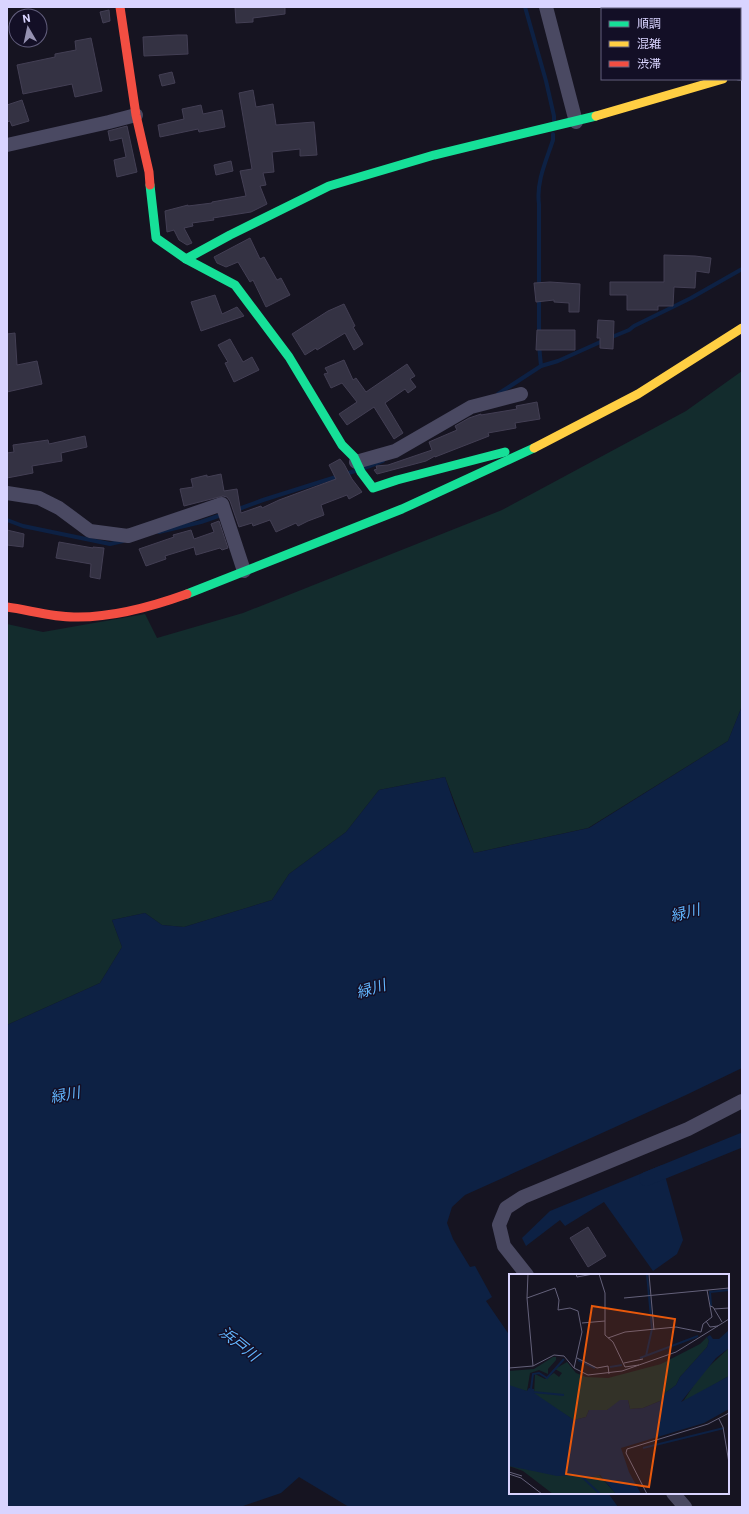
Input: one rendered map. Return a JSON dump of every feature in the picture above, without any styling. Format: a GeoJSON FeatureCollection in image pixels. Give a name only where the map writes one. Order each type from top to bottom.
{"type":"FeatureCollection","features":[{"type":"Feature","properties":{"kind":"street"},"geometry":{"type":"LineString","coordinates":[[120,7],[136,115],[149,172],[156,238],[186,260],[235,285],[289,357],[342,445],[354,457],[361,472],[373,488],[397,480],[552,440]]}},
{"type":"Feature","properties":{"kind":"street"},"geometry":{"type":"LineString","coordinates":[[546,7],[576,122]]}},
{"type":"Feature","properties":{"kind":"street"},"geometry":{"type":"LineString","coordinates":[[186,260],[230,235],[329,186],[434,155],[576,122],[720,80]]}},
{"type":"Feature","properties":{"kind":"street"},"geometry":{"type":"LineString","coordinates":[[7,146],[136,115]]}},
{"type":"Feature","properties":{"kind":"street"},"geometry":{"type":"LineString","coordinates":[[7,606],[63,616],[81,617],[145,607],[348,532],[423,501],[552,440],[604,413],[742,328]]}},
{"type":"Feature","properties":{"kind":"street"},"geometry":{"type":"LineString","coordinates":[[356,462],[395,451],[471,407],[521,394]]}},
{"type":"Feature","properties":{"kind":"street"},"geometry":{"type":"LineString","coordinates":[[7,493],[39,498],[59,508],[90,530],[128,536],[222,504],[244,571]]}},
{"type":"Feature","properties":{"kind":"street"},"geometry":{"type":"LineString","coordinates":[[526,1274],[504,1246],[499,1225],[506,1208],[523,1197],[688,1129],[742,1101]]}},
{"type":"Feature","properties":{"kind":"street"},"geometry":{"type":"LineString","coordinates":[[674,1494],[684,1507]]}},
{"type":"Feature","properties":{"kind":"green space"},"geometry":{"type":"Polygon","coordinates":[[[742,371],[742,706],[728,741],[588,828],[474,853],[445,777],[379,790],[346,832],[289,874],[272,900],[184,927],[162,925],[145,913],[112,920],[122,947],[100,983],[7,1025],[7,624],[43,632],[145,614],[157,638],[243,613],[502,510],[686,411],[742,371]]]}},
{"type":"Feature","properties":{"kind":"water"},"geometry":{"type":"Polygon","coordinates":[[[742,706],[742,1068],[686,1095],[465,1195],[452,1207],[447,1223],[453,1239],[470,1267],[475,1266],[492,1297],[486,1301],[509,1335],[509,1494],[609,1494],[618,1507],[349,1507],[299,1477],[281,1493],[240,1507],[7,1507],[7,1025],[100,983],[122,947],[112,920],[145,913],[162,925],[184,927],[272,900],[289,874],[346,832],[379,790],[445,777],[474,853],[589,828],[728,741],[742,706]]]}},
{"type":"Feature","properties":{"kind":"water"},"geometry":{"type":"Polygon","coordinates":[[[662,1165],[683,1240],[677,1254],[653,1271],[604,1202],[565,1226],[560,1220],[526,1246],[522,1238],[550,1211],[662,1165]]]}},
{"type":"Feature","properties":{"kind":"building"},"geometry":{"type":"Polygon","coordinates":[[[235,7],[285,7],[285,14],[253,18],[253,22],[236,23],[235,7]]]}},
{"type":"Feature","properties":{"kind":"building"},"geometry":{"type":"Polygon","coordinates":[[[109,10],[110,21],[103,23],[100,12],[109,10]]]}},
{"type":"Feature","properties":{"kind":"building"},"geometry":{"type":"Polygon","coordinates":[[[187,35],[188,54],[144,56],[143,37],[187,35]]]}},
{"type":"Feature","properties":{"kind":"building"},"geometry":{"type":"Polygon","coordinates":[[[91,38],[102,91],[75,97],[72,84],[23,94],[17,65],[55,57],[55,54],[76,50],[75,41],[91,38]]]}},
{"type":"Feature","properties":{"kind":"building"},"geometry":{"type":"Polygon","coordinates":[[[172,72],[175,83],[162,86],[159,75],[172,72]]]}},
{"type":"Feature","properties":{"kind":"building"},"geometry":{"type":"Polygon","coordinates":[[[253,90],[256,107],[273,104],[276,125],[314,122],[317,155],[300,156],[300,149],[272,152],[274,172],[263,173],[266,185],[260,186],[267,204],[251,212],[192,223],[193,226],[184,228],[192,243],[187,245],[179,240],[174,230],[167,232],[165,211],[188,205],[212,203],[246,196],[240,171],[252,169],[239,93],[253,90]]]}},
{"type":"Feature","properties":{"kind":"building"},"geometry":{"type":"Polygon","coordinates":[[[22,100],[29,121],[12,126],[10,121],[7,122],[7,105],[22,100]]]}},
{"type":"Feature","properties":{"kind":"building"},"geometry":{"type":"Polygon","coordinates":[[[201,105],[203,114],[222,110],[225,127],[199,132],[198,129],[160,137],[158,125],[184,119],[182,109],[201,105]]]}},
{"type":"Feature","properties":{"kind":"building"},"geometry":{"type":"Polygon","coordinates":[[[127,126],[137,172],[117,177],[114,160],[126,157],[122,138],[110,141],[108,131],[127,126]]]}},
{"type":"Feature","properties":{"kind":"building"},"geometry":{"type":"Polygon","coordinates":[[[231,161],[233,171],[216,175],[214,165],[231,161]]]}},
{"type":"Feature","properties":{"kind":"building"},"geometry":{"type":"Polygon","coordinates":[[[250,238],[260,259],[264,257],[277,280],[281,278],[290,295],[266,307],[253,280],[250,282],[238,262],[226,267],[217,263],[214,257],[250,238]]]}},
{"type":"Feature","properties":{"kind":"building"},"geometry":{"type":"Polygon","coordinates":[[[664,255],[711,258],[709,273],[696,271],[695,288],[674,287],[673,306],[658,306],[658,310],[627,310],[627,295],[610,295],[610,282],[664,282],[664,255]]]}},
{"type":"Feature","properties":{"kind":"building"},"geometry":{"type":"Polygon","coordinates":[[[550,282],[580,284],[579,312],[569,312],[569,303],[554,302],[554,300],[536,302],[534,283],[550,282]]]}},
{"type":"Feature","properties":{"kind":"building"},"geometry":{"type":"Polygon","coordinates":[[[215,295],[222,314],[237,307],[244,316],[201,331],[191,302],[215,295]]]}},
{"type":"Feature","properties":{"kind":"building"},"geometry":{"type":"Polygon","coordinates":[[[344,304],[355,326],[353,327],[363,344],[354,350],[345,333],[317,350],[316,348],[305,355],[292,334],[328,311],[344,304]]]}},
{"type":"Feature","properties":{"kind":"building"},"geometry":{"type":"Polygon","coordinates":[[[598,320],[614,321],[613,349],[600,348],[600,338],[597,338],[598,320]]]}},
{"type":"Feature","properties":{"kind":"building"},"geometry":{"type":"Polygon","coordinates":[[[537,330],[575,330],[575,350],[536,350],[537,330]]]}},
{"type":"Feature","properties":{"kind":"building"},"geometry":{"type":"Polygon","coordinates":[[[15,333],[17,365],[37,361],[42,384],[7,392],[7,334],[15,333]]]}},
{"type":"Feature","properties":{"kind":"building"},"geometry":{"type":"Polygon","coordinates":[[[230,339],[243,362],[252,357],[259,370],[234,382],[225,363],[228,362],[218,345],[230,339]]]}},
{"type":"Feature","properties":{"kind":"building"},"geometry":{"type":"Polygon","coordinates":[[[344,360],[353,380],[356,378],[366,392],[407,364],[415,376],[410,379],[416,387],[408,393],[405,389],[385,403],[403,433],[394,439],[374,407],[347,425],[339,414],[357,402],[342,383],[331,388],[324,374],[328,373],[325,368],[344,360]]]}},
{"type":"Feature","properties":{"kind":"building"},"geometry":{"type":"Polygon","coordinates":[[[537,402],[540,419],[515,423],[516,428],[488,433],[489,436],[435,456],[426,461],[377,474],[374,470],[377,469],[376,466],[388,465],[432,450],[429,442],[457,430],[455,426],[469,418],[481,414],[517,409],[516,406],[537,402]]]}},
{"type":"Feature","properties":{"kind":"building"},"geometry":{"type":"Polygon","coordinates":[[[85,436],[87,447],[61,453],[62,461],[32,466],[33,473],[7,478],[7,453],[14,452],[13,445],[48,440],[49,444],[85,436]]]}},
{"type":"Feature","properties":{"kind":"building"},"geometry":{"type":"Polygon","coordinates":[[[340,459],[362,492],[349,499],[347,495],[321,505],[324,515],[298,526],[296,523],[276,532],[270,520],[253,526],[252,523],[239,527],[230,501],[227,497],[223,496],[184,506],[180,489],[193,487],[191,479],[207,475],[207,477],[221,474],[224,491],[237,489],[241,513],[261,506],[262,508],[279,500],[336,479],[329,465],[340,459]]]}},
{"type":"Feature","properties":{"kind":"building"},"geometry":{"type":"Polygon","coordinates":[[[219,521],[228,548],[222,550],[220,548],[196,555],[194,547],[165,556],[166,559],[146,566],[139,549],[174,537],[173,535],[191,530],[194,539],[214,532],[211,524],[219,521]]]}},
{"type":"Feature","properties":{"kind":"building"},"geometry":{"type":"Polygon","coordinates":[[[7,530],[24,534],[23,547],[7,545],[7,530]]]}},
{"type":"Feature","properties":{"kind":"building"},"geometry":{"type":"Polygon","coordinates":[[[59,542],[93,548],[104,548],[100,579],[90,577],[91,564],[56,558],[59,542]]]}},
{"type":"Feature","properties":{"kind":"building"},"geometry":{"type":"Polygon","coordinates":[[[588,1227],[606,1256],[588,1267],[570,1238],[588,1227]]]}},
{"type":"Feature","properties":{"kind":"waterway"},"geometry":{"type":"LineString","coordinates":[[525,7],[546,81],[554,121]]}},
{"type":"Feature","properties":{"kind":"waterway"},"geometry":{"type":"LineString","coordinates":[[539,287],[538,196],[540,180],[553,140],[553,134]]}},
{"type":"Feature","properties":{"kind":"waterway"},"geometry":{"type":"LineString","coordinates":[[498,394],[541,366],[558,361],[629,330],[634,326],[691,298],[742,269]]}},
{"type":"Feature","properties":{"kind":"waterway"},"geometry":{"type":"LineString","coordinates":[[539,297],[539,335]]}},
{"type":"Feature","properties":{"kind":"waterway"},"geometry":{"type":"LineString","coordinates":[[539,345],[541,366]]}},
{"type":"Feature","properties":{"kind":"waterway"},"geometry":{"type":"LineString","coordinates":[[365,468],[383,461]]}},
{"type":"Feature","properties":{"kind":"waterway"},"geometry":{"type":"LineString","coordinates":[[236,510],[355,471]]}},
{"type":"Feature","properties":{"kind":"waterway"},"geometry":{"type":"LineString","coordinates":[[159,532],[201,522],[224,514]]}},
{"type":"Feature","properties":{"kind":"waterway"},"geometry":{"type":"LineString","coordinates":[[7,520],[23,526],[110,544],[123,541]]}},
{"type":"Feature","properties":{"kind":"waterway"},"geometry":{"type":"LineString","coordinates":[[646,1179],[742,1140]]}},
{"type":"Feature","properties":{"kind":"traffic: fast"},"geometry":{"type":"LineString","coordinates":[[186,259],[230,235],[329,186],[434,155],[596,116]]}},
{"type":"Feature","properties":{"kind":"traffic: fast"},"geometry":{"type":"LineString","coordinates":[[150,185],[156,238],[186,259],[235,285],[289,357],[342,445],[354,457],[361,472],[373,488],[397,480],[505,452]]}},
{"type":"Feature","properties":{"kind":"traffic: fast"},"geometry":{"type":"LineString","coordinates":[[187,594],[402,509],[534,448]]}},
{"type":"Feature","properties":{"kind":"traffic: slow"},"geometry":{"type":"LineString","coordinates":[[596,116],[720,80]]}},
{"type":"Feature","properties":{"kind":"traffic: slow"},"geometry":{"type":"LineString","coordinates":[[534,448],[638,394],[742,328]]}},
{"type":"Feature","properties":{"kind":"traffic: jam"},"geometry":{"type":"LineString","coordinates":[[120,7],[136,115],[149,172],[150,185]]}},
{"type":"Feature","properties":{"kind":"traffic: jam"},"geometry":{"type":"LineString","coordinates":[[7,607],[57,616],[103,616],[131,611],[187,594]]}},
{"type":"Feature","properties":{"kind":"water label","name":"緑川"},"geometry":{"type":"Point","coordinates":[685,913]}},
{"type":"Feature","properties":{"kind":"water label","name":"緑川"},"geometry":{"type":"Point","coordinates":[371,989]}},
{"type":"Feature","properties":{"kind":"water label","name":"緑川"},"geometry":{"type":"Point","coordinates":[65,1095]}},
{"type":"Feature","properties":{"kind":"water label","name":"浜戸川"},"geometry":{"type":"Point","coordinates":[239,1344]}}]}
